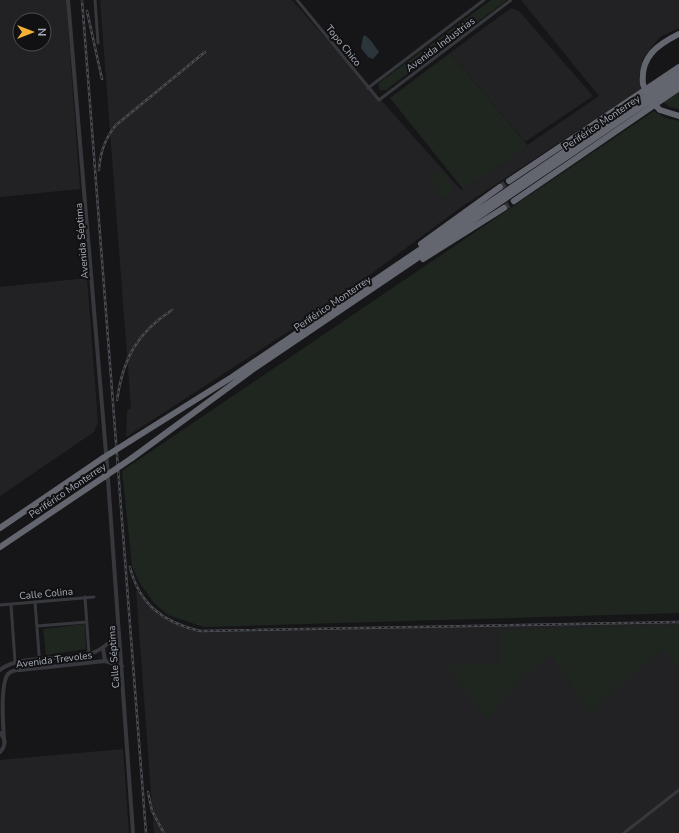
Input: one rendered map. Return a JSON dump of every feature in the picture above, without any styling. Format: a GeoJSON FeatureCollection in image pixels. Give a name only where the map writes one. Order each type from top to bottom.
{"type":"FeatureCollection","features":[{"type":"Feature","properties":{"kind":"highway"},"geometry":{"type":"LineString","coordinates":[[679,34],[658,46],[648,56],[644,68],[643,84],[649,99],[660,110],[679,116]]}},
{"type":"Feature","properties":{"kind":"highway"},"geometry":{"type":"LineString","coordinates":[[509,180],[679,67]]}},
{"type":"Feature","properties":{"kind":"highway","name":"Periférico Monterrey"},"geometry":{"type":"LineString","coordinates":[[0,547],[106,478],[252,370],[404,263],[679,74]]}},
{"type":"Feature","properties":{"kind":"highway","name":"Periférico Monterrey"},"geometry":{"type":"LineString","coordinates":[[0,528],[103,458],[232,377],[679,81]]}},
{"type":"Feature","properties":{"kind":"highway"},"geometry":{"type":"LineString","coordinates":[[514,202],[679,88]]}},
{"type":"Feature","properties":{"kind":"highway"},"geometry":{"type":"LineString","coordinates":[[404,263],[424,242],[500,187]]}},
{"type":"Feature","properties":{"kind":"highway"},"geometry":{"type":"LineString","coordinates":[[404,263],[432,253],[504,208]]}},
{"type":"Feature","properties":{"kind":"street","name":"Avenida Séptima"},"geometry":{"type":"LineString","coordinates":[[68,0],[106,478]]}},
{"type":"Feature","properties":{"kind":"street"},"geometry":{"type":"LineString","coordinates":[[94,0],[98,43]]}},
{"type":"Feature","properties":{"kind":"street","name":"Topo Chico"},"geometry":{"type":"LineString","coordinates":[[297,0],[379,100]]}},
{"type":"Feature","properties":{"kind":"street","name":"Avenida Industrias"},"geometry":{"type":"LineString","coordinates":[[368,88],[484,0]]}},
{"type":"Feature","properties":{"kind":"street","name":"Avenida Industrias"},"geometry":{"type":"LineString","coordinates":[[379,100],[512,0]]}},
{"type":"Feature","properties":{"kind":"street","name":"Calle Séptima"},"geometry":{"type":"LineString","coordinates":[[106,478],[122,666],[133,833]]}},
{"type":"Feature","properties":{"kind":"street","name":"Calle Colina"},"geometry":{"type":"LineString","coordinates":[[0,605],[94,597]]}},
{"type":"Feature","properties":{"kind":"street"},"geometry":{"type":"LineString","coordinates":[[85,598],[89,654]]}},
{"type":"Feature","properties":{"kind":"street"},"geometry":{"type":"LineString","coordinates":[[35,602],[40,667]]}},
{"type":"Feature","properties":{"kind":"street"},"geometry":{"type":"LineString","coordinates":[[11,605],[16,661]]}},
{"type":"Feature","properties":{"kind":"street"},"geometry":{"type":"LineString","coordinates":[[37,626],[87,622]]}},
{"type":"Feature","properties":{"kind":"street","name":"Avenida Trevoles"},"geometry":{"type":"LineString","coordinates":[[0,670],[16,661],[40,660],[89,654],[103,648],[119,633]]}},
{"type":"Feature","properties":{"kind":"street"},"geometry":{"type":"LineString","coordinates":[[103,648],[104,661]]}},
{"type":"Feature","properties":{"kind":"street","name":"Avenida Trevoles"},"geometry":{"type":"LineString","coordinates":[[4,739],[1,694],[3,682],[8,674],[14,671],[40,667],[104,661],[122,666]]}},
{"type":"Feature","properties":{"kind":"street"},"geometry":{"type":"LineString","coordinates":[[0,733],[4,739],[3,748],[0,752]]}},
{"type":"Feature","properties":{"kind":"street"},"geometry":{"type":"LineString","coordinates":[[624,833],[679,790]]}},
{"type":"Feature","properties":{"kind":"shaded area"},"geometry":{"type":"Polygon","coordinates":[[[0,0],[66,0],[80,189],[0,197],[0,0]]]}},
{"type":"Feature","properties":{"kind":"shaded area"},"geometry":{"type":"Polygon","coordinates":[[[100,0],[292,0],[461,190],[599,96],[521,0],[679,0],[679,28],[660,37],[643,58],[639,77],[642,88],[460,208],[328,306],[126,437],[127,410],[131,408],[100,0]]]}},
{"type":"Feature","properties":{"kind":"shaded area"},"geometry":{"type":"Polygon","coordinates":[[[491,0],[507,0],[386,90],[380,90],[378,85],[380,82],[491,0]]]}},
{"type":"Feature","properties":{"kind":"shaded area"},"geometry":{"type":"Polygon","coordinates":[[[511,8],[519,11],[593,96],[525,142],[450,53],[511,8]]]}},
{"type":"Feature","properties":{"kind":"shaded area"},"geometry":{"type":"Polygon","coordinates":[[[365,35],[379,52],[373,59],[368,57],[361,48],[363,37],[365,35]]]}},
{"type":"Feature","properties":{"kind":"shaded area"},"geometry":{"type":"Polygon","coordinates":[[[450,53],[528,146],[463,189],[390,98],[450,53]]]}},
{"type":"Feature","properties":{"kind":"shaded area"},"geometry":{"type":"Polygon","coordinates":[[[679,91],[679,109],[670,107],[663,102],[679,91]]]}},
{"type":"Feature","properties":{"kind":"shaded area"},"geometry":{"type":"Polygon","coordinates":[[[654,111],[665,118],[679,121],[679,613],[204,627],[168,615],[154,603],[139,582],[132,566],[122,471],[654,111]]]}},
{"type":"Feature","properties":{"kind":"shaded area"},"geometry":{"type":"Polygon","coordinates":[[[439,170],[454,190],[443,198],[428,178],[439,170]]]}},
{"type":"Feature","properties":{"kind":"shaded area"},"geometry":{"type":"Polygon","coordinates":[[[87,278],[98,422],[94,432],[0,496],[0,287],[87,278]]]}},
{"type":"Feature","properties":{"kind":"shaded area"},"geometry":{"type":"Polygon","coordinates":[[[136,590],[166,619],[191,629],[221,632],[679,622],[679,833],[154,833],[136,590]]]}},
{"type":"Feature","properties":{"kind":"shaded area"},"geometry":{"type":"Polygon","coordinates":[[[85,624],[86,649],[46,655],[43,629],[85,624]]]}},
{"type":"Feature","properties":{"kind":"shaded area"},"geometry":{"type":"Polygon","coordinates":[[[679,625],[679,669],[663,649],[590,712],[551,654],[519,680],[486,721],[446,663],[500,664],[501,630],[679,625]]]}},
{"type":"Feature","properties":{"kind":"shaded area"},"geometry":{"type":"Polygon","coordinates":[[[123,749],[129,833],[0,833],[0,760],[123,749]]]}},
{"type":"Feature","properties":{"kind":"tunnel"},"geometry":{"type":"LineString","coordinates":[[500,187],[509,181]]}},
{"type":"Feature","properties":{"kind":"tunnel"},"geometry":{"type":"LineString","coordinates":[[504,208],[514,201]]}},
{"type":"Feature","properties":{"kind":"railway"},"geometry":{"type":"LineString","coordinates":[[82,0],[146,833]]}},
{"type":"Feature","properties":{"kind":"railway"},"geometry":{"type":"LineString","coordinates":[[87,11],[102,79]]}},
{"type":"Feature","properties":{"kind":"railway"},"geometry":{"type":"LineString","coordinates":[[99,170],[104,146],[116,125],[205,52]]}},
{"type":"Feature","properties":{"kind":"railway"},"geometry":{"type":"LineString","coordinates":[[117,400],[123,371],[134,348],[149,328],[172,310]]}},
{"type":"Feature","properties":{"kind":"railway"},"geometry":{"type":"LineString","coordinates":[[130,567],[140,592],[155,610],[176,623],[187,628],[200,631],[679,622]]}},
{"type":"Feature","properties":{"kind":"railway"},"geometry":{"type":"LineString","coordinates":[[148,792],[152,811],[164,833]]}}]}
